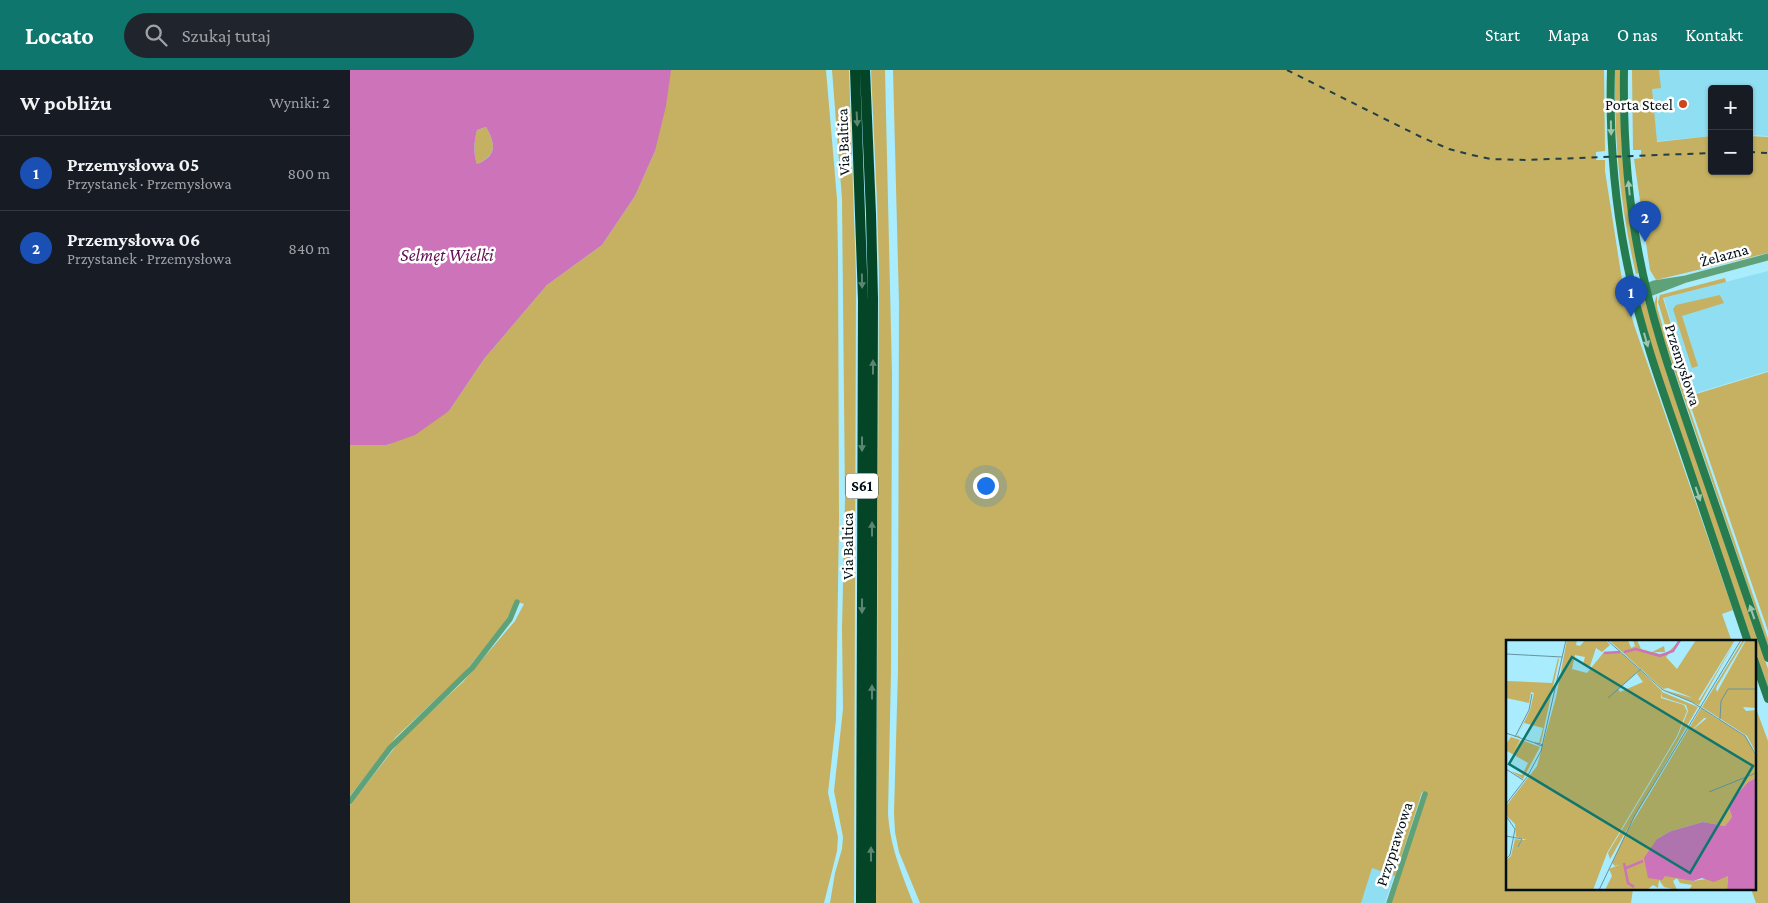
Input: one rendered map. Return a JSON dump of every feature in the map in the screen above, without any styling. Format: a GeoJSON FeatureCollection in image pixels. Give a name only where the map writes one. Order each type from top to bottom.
{"type":"FeatureCollection","features":[{"type":"Feature","properties":{"kind":"highway","name":"Via Baltica"},"geometry":{"type":"LineString","coordinates":[[855,70],[863,300],[860,903]]}},
{"type":"Feature","properties":{"kind":"highway","name":"Via Baltica"},"geometry":{"type":"LineString","coordinates":[[865,70],[873,298],[871,903]]}},
{"type":"Feature","properties":{"kind":"main road","name":"Przemysłowa"},"geometry":{"type":"LineString","coordinates":[[1611,70],[1612,136],[1616,192],[1633,293],[1658,379],[1747,640]]}},
{"type":"Feature","properties":{"kind":"main road","name":"Przemysłowa"},"geometry":{"type":"LineString","coordinates":[[1624,70],[1626,167],[1634,225],[1647,291],[1664,354],[1768,658]]}},
{"type":"Feature","properties":{"kind":"main road"},"geometry":{"type":"LineString","coordinates":[[1756,665],[1768,699]]}},
{"type":"Feature","properties":{"kind":"street","name":"Żelazna"},"geometry":{"type":"LineString","coordinates":[[1633,293],[1647,291],[1768,257]]}},
{"type":"Feature","properties":{"kind":"street"},"geometry":{"type":"LineString","coordinates":[[350,801],[390,748],[472,668],[510,618],[517,602]]}},
{"type":"Feature","properties":{"kind":"street","name":"Przyprawowa"},"geometry":{"type":"LineString","coordinates":[[1389,903],[1425,794]]}},
{"type":"Feature","properties":{"kind":"shaded area"},"geometry":{"type":"Polygon","coordinates":[[[629,70],[826,70],[837,199],[839,518],[836,720],[828,793],[838,837],[837,851],[824,903],[350,903],[350,805],[403,737],[463,682],[515,621],[524,604],[515,601],[511,612],[502,626],[464,673],[396,737],[350,796],[350,445],[388,445],[449,411],[484,359],[547,285],[602,245],[635,196],[655,151],[629,70]]]}},
{"type":"Feature","properties":{"kind":"shaded area"},"geometry":{"type":"Polygon","coordinates":[[[832,70],[849,70],[856,276],[854,903],[830,903],[843,837],[834,791],[843,709],[842,629],[845,498],[842,199],[832,70]]]}},
{"type":"Feature","properties":{"kind":"shaded area"},"geometry":{"type":"Polygon","coordinates":[[[871,70],[885,70],[892,375],[891,672],[888,813],[894,848],[913,903],[876,903],[879,273],[871,70]]]}},
{"type":"Feature","properties":{"kind":"shaded area"},"geometry":{"type":"Polygon","coordinates":[[[893,70],[1604,70],[1605,151],[1596,152],[1596,160],[1605,160],[1605,171],[1622,280],[1634,325],[1733,610],[1722,614],[1731,640],[1506,640],[1506,890],[1633,890],[1631,903],[1391,903],[1427,793],[1422,792],[1395,876],[1372,868],[1361,903],[920,903],[899,852],[894,813],[898,671],[899,303],[893,70]]]}},
{"type":"Feature","properties":{"kind":"shaded area"},"geometry":{"type":"Polygon","coordinates":[[[1615,70],[1621,70],[1622,151],[1624,177],[1639,273],[1636,274],[1630,249],[1619,173],[1615,70]]]}},
{"type":"Feature","properties":{"kind":"shaded area"},"geometry":{"type":"Polygon","coordinates":[[[1632,70],[1659,70],[1661,88],[1652,89],[1657,142],[1708,136],[1708,175],[1753,175],[1753,136],[1768,137],[1768,253],[1656,280],[1650,270],[1634,159],[1641,158],[1641,150],[1633,150],[1632,70]]]}},
{"type":"Feature","properties":{"kind":"shaded area","name":"Porta Steel"},"geometry":{"type":"Polygon","coordinates":[[[1638,70],[1768,70],[1768,136],[1753,135],[1753,85],[1708,85],[1708,136],[1640,143],[1638,70]]]}},
{"type":"Feature","properties":{"kind":"shaded area"},"geometry":{"type":"Polygon","coordinates":[[[486,127],[492,139],[493,148],[484,161],[477,164],[474,147],[477,130],[486,127]]]}},
{"type":"Feature","properties":{"kind":"shaded area"},"geometry":{"type":"Polygon","coordinates":[[[1768,271],[1768,371],[1693,394],[1664,298],[1768,271]]]}},
{"type":"Feature","properties":{"kind":"shaded area"},"geometry":{"type":"Polygon","coordinates":[[[1725,278],[1726,282],[1663,298],[1693,395],[1768,372],[1768,631],[1679,372],[1658,302],[1660,295],[1725,278]]]}},
{"type":"Feature","properties":{"kind":"shaded area"},"geometry":{"type":"Polygon","coordinates":[[[1657,295],[1657,307],[1670,352],[1768,639],[1768,646],[1661,331],[1654,304],[1657,295]]]}},
{"type":"Feature","properties":{"kind":"shaded area"},"geometry":{"type":"Polygon","coordinates":[[[1720,295],[1724,303],[1682,316],[1698,366],[1692,368],[1673,309],[1676,305],[1720,295]]]}},
{"type":"Feature","properties":{"kind":"shaded area"},"geometry":{"type":"Polygon","coordinates":[[[1645,300],[1667,375],[1768,669],[1768,687],[1756,653],[1756,640],[1751,640],[1655,358],[1641,309],[1641,301],[1645,300]]]}},
{"type":"Feature","properties":{"kind":"shaded area"},"geometry":{"type":"Polygon","coordinates":[[[1756,708],[1768,741],[1768,903],[1756,903],[1751,890],[1756,890],[1756,708]]]}},
{"type":"Feature","properties":{"kind":"shaded area"},"geometry":{"type":"Polygon","coordinates":[[[1338,863],[1396,870],[1385,903],[1316,903],[1338,863]]]}},
{"type":"Feature","properties":{"kind":"water","name":"Selmęt Wielki"},"geometry":{"type":"Polygon","coordinates":[[[350,70],[671,70],[666,106],[655,151],[635,196],[602,245],[547,285],[484,359],[449,411],[415,435],[387,445],[350,445],[350,70]],[[486,127],[477,130],[474,147],[477,164],[484,161],[493,149],[492,139],[486,127]]]}},
{"type":"Feature","properties":{"kind":"railway"},"geometry":{"type":"LineString","coordinates":[[1287,70],[1421,137],[1449,149],[1491,159],[1525,160],[1708,153]]}},
{"type":"Feature","properties":{"kind":"railway"},"geometry":{"type":"LineString","coordinates":[[1753,152],[1768,153]]}},
{"type":"Feature","properties":{"kind":"place","name":"Porta Steel"},"geometry":{"type":"Point","coordinates":[1683,104]}},
{"type":"Feature","properties":{"kind":"place","name":"Przemysłowa 06"},"geometry":{"type":"Point","coordinates":[1645,242]}},
{"type":"Feature","properties":{"kind":"place","name":"Przemysłowa 05"},"geometry":{"type":"Point","coordinates":[1631,317]}}]}
